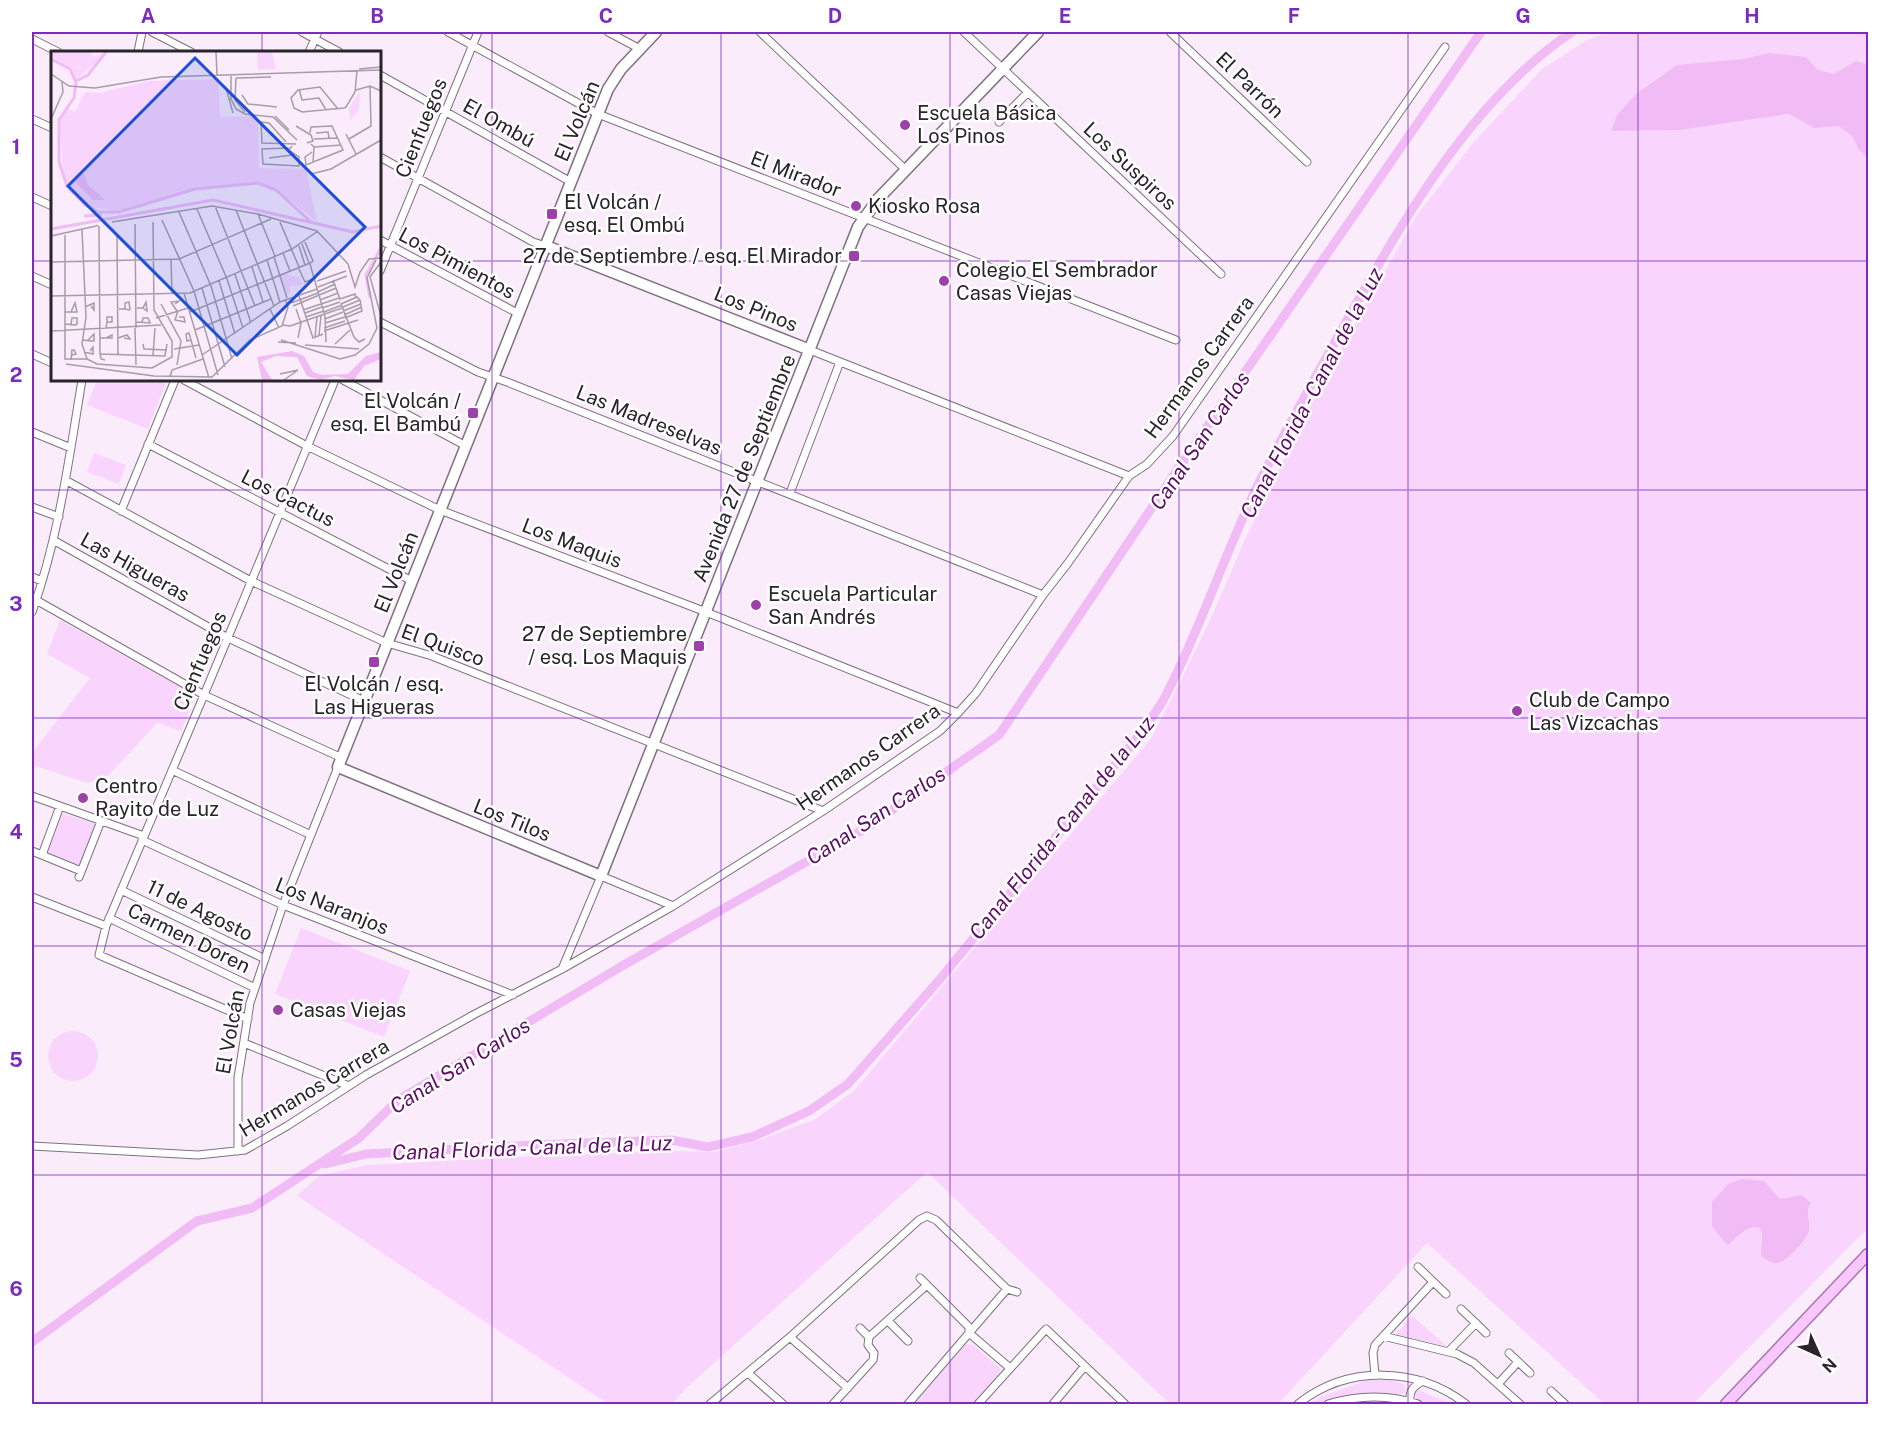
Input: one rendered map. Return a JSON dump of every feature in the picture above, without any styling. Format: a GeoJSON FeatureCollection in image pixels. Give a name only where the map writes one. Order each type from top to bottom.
{"type":"FeatureCollection","features":[{"type":"Feature","properties":{"kind":"main road"},"geometry":{"type":"LineString","coordinates":[[1726,1404],[1869,1254]]}},
{"type":"Feature","properties":{"kind":"street"},"geometry":{"type":"LineString","coordinates":[[138,51],[142,32]]}},
{"type":"Feature","properties":{"kind":"street"},"geometry":{"type":"LineString","coordinates":[[152,32],[189,51]]}},
{"type":"Feature","properties":{"kind":"street"},"geometry":{"type":"LineString","coordinates":[[302,32],[316,35],[338,51]]}},
{"type":"Feature","properties":{"kind":"street","name":"El Mirador"},"geometry":{"type":"LineString","coordinates":[[448,32],[598,114],[1176,340]]}},
{"type":"Feature","properties":{"kind":"street","name":"Cienfuegos"},"geometry":{"type":"LineString","coordinates":[[381,268],[478,32]]}},
{"type":"Feature","properties":{"kind":"street"},"geometry":{"type":"LineString","coordinates":[[608,32],[640,49]]}},
{"type":"Feature","properties":{"kind":"street","name":"El Volcán"},"geometry":{"type":"LineString","coordinates":[[238,1151],[238,1078],[248,1019],[255,988],[283,905],[598,114],[616,76],[656,32]]}},
{"type":"Feature","properties":{"kind":"street"},"geometry":{"type":"LineString","coordinates":[[760,32],[906,170]]}},
{"type":"Feature","properties":{"kind":"street","name":"Los Suspiros"},"geometry":{"type":"LineString","coordinates":[[964,32],[1221,274]]}},
{"type":"Feature","properties":{"kind":"street","name":"Avenida 27 de Septiembre"},"geometry":{"type":"LineString","coordinates":[[562,969],[863,218],[1038,32]]}},
{"type":"Feature","properties":{"kind":"street","name":"El Parrón"},"geometry":{"type":"LineString","coordinates":[[1170,32],[1307,162]]}},
{"type":"Feature","properties":{"kind":"street"},"geometry":{"type":"LineString","coordinates":[[309,51],[316,35]]}},
{"type":"Feature","properties":{"kind":"street"},"geometry":{"type":"LineString","coordinates":[[32,39],[55,51]]}},
{"type":"Feature","properties":{"kind":"street","name":"Hermanos Carrera"},"geometry":{"type":"LineString","coordinates":[[32,1146],[198,1155],[245,1150],[420,1045],[673,906],[823,811],[940,730],[976,693],[1043,595],[1129,477],[1147,464],[1173,436],[1445,47]]}},
{"type":"Feature","properties":{"kind":"street","name":"El Ombú"},"geometry":{"type":"LineString","coordinates":[[381,76],[571,182]]}},
{"type":"Feature","properties":{"kind":"street"},"geometry":{"type":"LineString","coordinates":[[999,122],[1028,92]]}},
{"type":"Feature","properties":{"kind":"street"},"geometry":{"type":"LineString","coordinates":[[32,118],[51,128]]}},
{"type":"Feature","properties":{"kind":"street","name":"Los Pinos"},"geometry":{"type":"LineString","coordinates":[[381,159],[533,242],[1129,477]]}},
{"type":"Feature","properties":{"kind":"street"},"geometry":{"type":"LineString","coordinates":[[32,197],[51,206]]}},
{"type":"Feature","properties":{"kind":"street","name":"Los Pimientos"},"geometry":{"type":"LineString","coordinates":[[381,241],[519,314]]}},
{"type":"Feature","properties":{"kind":"street"},"geometry":{"type":"LineString","coordinates":[[32,276],[51,285]]}},
{"type":"Feature","properties":{"kind":"street","name":"Las Madreselvas"},"geometry":{"type":"LineString","coordinates":[[381,323],[478,372],[790,493],[1043,595]]}},
{"type":"Feature","properties":{"kind":"street"},"geometry":{"type":"LineString","coordinates":[[32,354],[51,363]]}},
{"type":"Feature","properties":{"kind":"street"},"geometry":{"type":"LineString","coordinates":[[790,493],[840,362]]}},
{"type":"Feature","properties":{"kind":"street"},"geometry":{"type":"LineString","coordinates":[[32,612],[59,517],[81,381]]}},
{"type":"Feature","properties":{"kind":"street"},"geometry":{"type":"LineString","coordinates":[[121,511],[175,381]]}},
{"type":"Feature","properties":{"kind":"street","name":"Los Maquis"},"geometry":{"type":"LineString","coordinates":[[186,381],[307,446],[441,510],[706,612],[958,713]]}},
{"type":"Feature","properties":{"kind":"street","name":"Cienfuegos"},"geometry":{"type":"LineString","coordinates":[[248,1019],[99,955],[107,922],[335,381]]}},
{"type":"Feature","properties":{"kind":"street"},"geometry":{"type":"LineString","coordinates":[[345,381],[466,446]]}},
{"type":"Feature","properties":{"kind":"street"},"geometry":{"type":"LineString","coordinates":[[32,432],[71,448]]}},
{"type":"Feature","properties":{"kind":"street","name":"Los Cactus"},"geometry":{"type":"LineString","coordinates":[[148,444],[412,581]]}},
{"type":"Feature","properties":{"kind":"street","name":"El Quisco"},"geometry":{"type":"LineString","coordinates":[[66,481],[251,581],[387,643],[432,656],[823,811]]}},
{"type":"Feature","properties":{"kind":"street"},"geometry":{"type":"LineString","coordinates":[[32,507],[59,517]]}},
{"type":"Feature","properties":{"kind":"street","name":"Las Higueras"},"geometry":{"type":"LineString","coordinates":[[53,540],[228,638],[364,701]]}},
{"type":"Feature","properties":{"kind":"street"},"geometry":{"type":"LineString","coordinates":[[32,576],[42,581]]}},
{"type":"Feature","properties":{"kind":"street","name":"Los Tilos"},"geometry":{"type":"LineString","coordinates":[[36,600],[204,695],[340,763],[673,906]]}},
{"type":"Feature","properties":{"kind":"street"},"geometry":{"type":"LineString","coordinates":[[172,770],[311,835]]}},
{"type":"Feature","properties":{"kind":"street","name":"Los Naranjos"},"geometry":{"type":"LineString","coordinates":[[32,796],[143,838],[283,905],[513,995]]}},
{"type":"Feature","properties":{"kind":"street"},"geometry":{"type":"LineString","coordinates":[[42,855],[60,806]]}},
{"type":"Feature","properties":{"kind":"street"},"geometry":{"type":"LineString","coordinates":[[32,851],[80,874],[101,821]]}},
{"type":"Feature","properties":{"kind":"street","name":"11 de Agosto"},"geometry":{"type":"LineString","coordinates":[[121,890],[265,959]]}},
{"type":"Feature","properties":{"kind":"street","name":"Carmen Doren"},"geometry":{"type":"LineString","coordinates":[[32,897],[107,922],[255,988]]}},
{"type":"Feature","properties":{"kind":"street"},"geometry":{"type":"LineString","coordinates":[[244,1043],[349,1086]]}},
{"type":"Feature","properties":{"kind":"street"},"geometry":{"type":"LineString","coordinates":[[710,1404],[790,1337],[919,1220],[927,1216],[936,1220],[1007,1289],[1017,1292]]}},
{"type":"Feature","properties":{"kind":"street"},"geometry":{"type":"LineString","coordinates":[[1418,1267],[1446,1294]]}},
{"type":"Feature","properties":{"kind":"street"},"geometry":{"type":"LineString","coordinates":[[920,1278],[969,1327],[969,1333],[1010,1368]]}},
{"type":"Feature","properties":{"kind":"street"},"geometry":{"type":"LineString","coordinates":[[1375,1375],[1373,1353],[1375,1345],[1432,1282]]}},
{"type":"Feature","properties":{"kind":"street"},"geometry":{"type":"LineString","coordinates":[[833,1404],[873,1360],[874,1353],[868,1345],[869,1337],[927,1285]]}},
{"type":"Feature","properties":{"kind":"street"},"geometry":{"type":"LineString","coordinates":[[908,1404],[1007,1289]]}},
{"type":"Feature","properties":{"kind":"street"},"geometry":{"type":"LineString","coordinates":[[1461,1309],[1486,1333]]}},
{"type":"Feature","properties":{"kind":"street"},"geometry":{"type":"LineString","coordinates":[[888,1321],[908,1341]]}},
{"type":"Feature","properties":{"kind":"street"},"geometry":{"type":"LineString","coordinates":[[1449,1351],[1476,1323]]}},
{"type":"Feature","properties":{"kind":"street"},"geometry":{"type":"LineString","coordinates":[[860,1328],[869,1337]]}},
{"type":"Feature","properties":{"kind":"street"},"geometry":{"type":"LineString","coordinates":[[978,1404],[1046,1329],[1125,1404]]}},
{"type":"Feature","properties":{"kind":"street"},"geometry":{"type":"LineString","coordinates":[[1383,1336],[1458,1354],[1474,1364],[1520,1404]]}},
{"type":"Feature","properties":{"kind":"street"},"geometry":{"type":"LineString","coordinates":[[790,1337],[848,1388]]}},
{"type":"Feature","properties":{"kind":"street"},"geometry":{"type":"LineString","coordinates":[[1509,1353],[1530,1373]]}},
{"type":"Feature","properties":{"kind":"street"},"geometry":{"type":"LineString","coordinates":[[1498,1384],[1518,1362]]}},
{"type":"Feature","properties":{"kind":"street"},"geometry":{"type":"LineString","coordinates":[[1053,1404],[1084,1367]]}},
{"type":"Feature","properties":{"kind":"street"},"geometry":{"type":"LineString","coordinates":[[748,1373],[783,1404]]}},
{"type":"Feature","properties":{"kind":"street"},"geometry":{"type":"LineString","coordinates":[[1298,1404],[1331,1385],[1353,1378],[1375,1375],[1399,1376],[1423,1381],[1448,1392],[1466,1404]]}},
{"type":"Feature","properties":{"kind":"street"},"geometry":{"type":"LineString","coordinates":[[1410,1402],[1409,1393],[1413,1387],[1423,1381]]}},
{"type":"Feature","properties":{"kind":"street"},"geometry":{"type":"LineString","coordinates":[[1551,1391],[1563,1404]]}},
{"type":"Feature","properties":{"kind":"street"},"geometry":{"type":"LineString","coordinates":[[1328,1404],[1374,1396],[1418,1404]]}},
{"type":"Feature","properties":{"kind":"shaded area","name":"Club de Campo Las Vizcachas"},"geometry":{"type":"Polygon","coordinates":[[[1608,32],[1868,32],[1868,1228],[1693,1404],[1607,1404],[1600,1400],[1427,1243],[1278,1404],[1170,1404],[927,1172],[685,1389],[672,1404],[608,1404],[297,1196],[319,1176],[368,1165],[535,1156],[672,1151],[714,1152],[753,1142],[814,1120],[854,1091],[1150,740],[1180,683],[1246,537],[1322,382],[1417,215],[1473,143],[1542,69],[1585,41],[1608,32]]]}},
{"type":"Feature","properties":{"kind":"shaded area"},"geometry":{"type":"Polygon","coordinates":[[[1769,53],[1806,57],[1818,70],[1834,74],[1856,61],[1868,64],[1868,158],[1859,150],[1853,137],[1839,126],[1814,128],[1789,114],[1679,130],[1611,131],[1617,115],[1636,94],[1677,65],[1744,59],[1769,53]]]}},
{"type":"Feature","properties":{"kind":"shaded area"},"geometry":{"type":"Polygon","coordinates":[[[97,381],[167,381],[148,429],[87,405],[97,381]]]}},
{"type":"Feature","properties":{"kind":"shaded area"},"geometry":{"type":"Polygon","coordinates":[[[94,453],[126,465],[119,484],[87,472],[94,453]]]}},
{"type":"Feature","properties":{"kind":"shaded area"},"geometry":{"type":"Polygon","coordinates":[[[60,620],[193,694],[194,700],[181,731],[157,723],[109,775],[87,783],[32,765],[32,753],[90,678],[47,654],[60,620]]]}},
{"type":"Feature","properties":{"kind":"shaded area"},"geometry":{"type":"Polygon","coordinates":[[[61,813],[95,824],[79,865],[47,853],[61,813]]]}},
{"type":"Feature","properties":{"kind":"shaded area"},"geometry":{"type":"Polygon","coordinates":[[[301,928],[410,971],[384,1037],[275,994],[301,928]]]}},
{"type":"Feature","properties":{"kind":"shaded area"},"geometry":{"type":"Polygon","coordinates":[[[73,1031],[91,1038],[98,1056],[91,1074],[73,1081],[55,1074],[48,1056],[55,1038],[73,1031]]]}},
{"type":"Feature","properties":{"kind":"shaded area"},"geometry":{"type":"Polygon","coordinates":[[[1742,1179],[1764,1181],[1780,1199],[1802,1195],[1811,1203],[1808,1210],[1809,1230],[1805,1239],[1781,1262],[1773,1263],[1761,1255],[1762,1233],[1760,1228],[1751,1227],[1726,1244],[1712,1226],[1712,1202],[1728,1184],[1742,1179]]]}},
{"type":"Feature","properties":{"kind":"shaded area"},"geometry":{"type":"Polygon","coordinates":[[[1412,1316],[1447,1346],[1395,1335],[1412,1316]]]}},
{"type":"Feature","properties":{"kind":"shaded area"},"geometry":{"type":"Polygon","coordinates":[[[966,1344],[973,1345],[1000,1368],[1000,1376],[975,1404],[914,1404],[966,1344]]]}},
{"type":"Feature","properties":{"kind":"shaded area"},"geometry":{"type":"Polygon","coordinates":[[[1368,1380],[1390,1380],[1404,1384],[1406,1390],[1403,1394],[1366,1394],[1321,1404],[1306,1404],[1325,1395],[1368,1380]]]}},
{"type":"Feature","properties":{"kind":"shaded area"},"geometry":{"type":"Polygon","coordinates":[[[1418,1390],[1452,1404],[1425,1404],[1414,1401],[1412,1393],[1418,1390]]]}},
{"type":"Feature","properties":{"kind":"waterway","name":"Canal San Carlos"},"geometry":{"type":"LineString","coordinates":[[32,1342],[197,1221],[252,1208],[359,1138],[398,1100],[622,966],[866,828],[999,735],[1175,473],[1481,32]]}},
{"type":"Feature","properties":{"kind":"waterway","name":"Canal Florida - Canal de la Luz"},"geometry":{"type":"LineString","coordinates":[[325,1164],[366,1154],[534,1145],[671,1140],[708,1147],[752,1137],[809,1111],[848,1084],[941,978],[1154,715],[1179,670],[1245,513],[1267,467],[1364,291],[1413,208],[1440,167],[1501,92],[1535,60],[1572,32]]}},
{"type":"Feature","properties":{"kind":"place","name":"Escuela Básica Los Pinos"},"geometry":{"type":"Point","coordinates":[905,125]}},
{"type":"Feature","properties":{"kind":"place","name":"Kiosko Rosa"},"geometry":{"type":"Point","coordinates":[856,206]}},
{"type":"Feature","properties":{"kind":"place","name":"El Volcán / esq. El Ombú"},"geometry":{"type":"Point","coordinates":[552,214]}},
{"type":"Feature","properties":{"kind":"place","name":"27 de Septiembre / esq. El Mirador"},"geometry":{"type":"Point","coordinates":[854,256]}},
{"type":"Feature","properties":{"kind":"place","name":"Colegio El Sembrador Casas Viejas"},"geometry":{"type":"Point","coordinates":[944,281]}},
{"type":"Feature","properties":{"kind":"place","name":"El Volcán / esq. El Bambú"},"geometry":{"type":"Point","coordinates":[473,413]}},
{"type":"Feature","properties":{"kind":"place","name":"Escuela Particular San Andrés"},"geometry":{"type":"Point","coordinates":[756,605]}},
{"type":"Feature","properties":{"kind":"place","name":"27 de Septiembre / esq. Los Maquis"},"geometry":{"type":"Point","coordinates":[699,646]}},
{"type":"Feature","properties":{"kind":"place","name":"El Volcán / esq. Las Higueras"},"geometry":{"type":"Point","coordinates":[374,662]}},
{"type":"Feature","properties":{"kind":"place","name":"Club de Campo Las Vizcachas"},"geometry":{"type":"Point","coordinates":[1517,711]}},
{"type":"Feature","properties":{"kind":"place","name":"Centro Rayito de Luz"},"geometry":{"type":"Point","coordinates":[83,798]}},
{"type":"Feature","properties":{"kind":"place","name":"Casas Viejas"},"geometry":{"type":"Point","coordinates":[278,1010]}}]}
